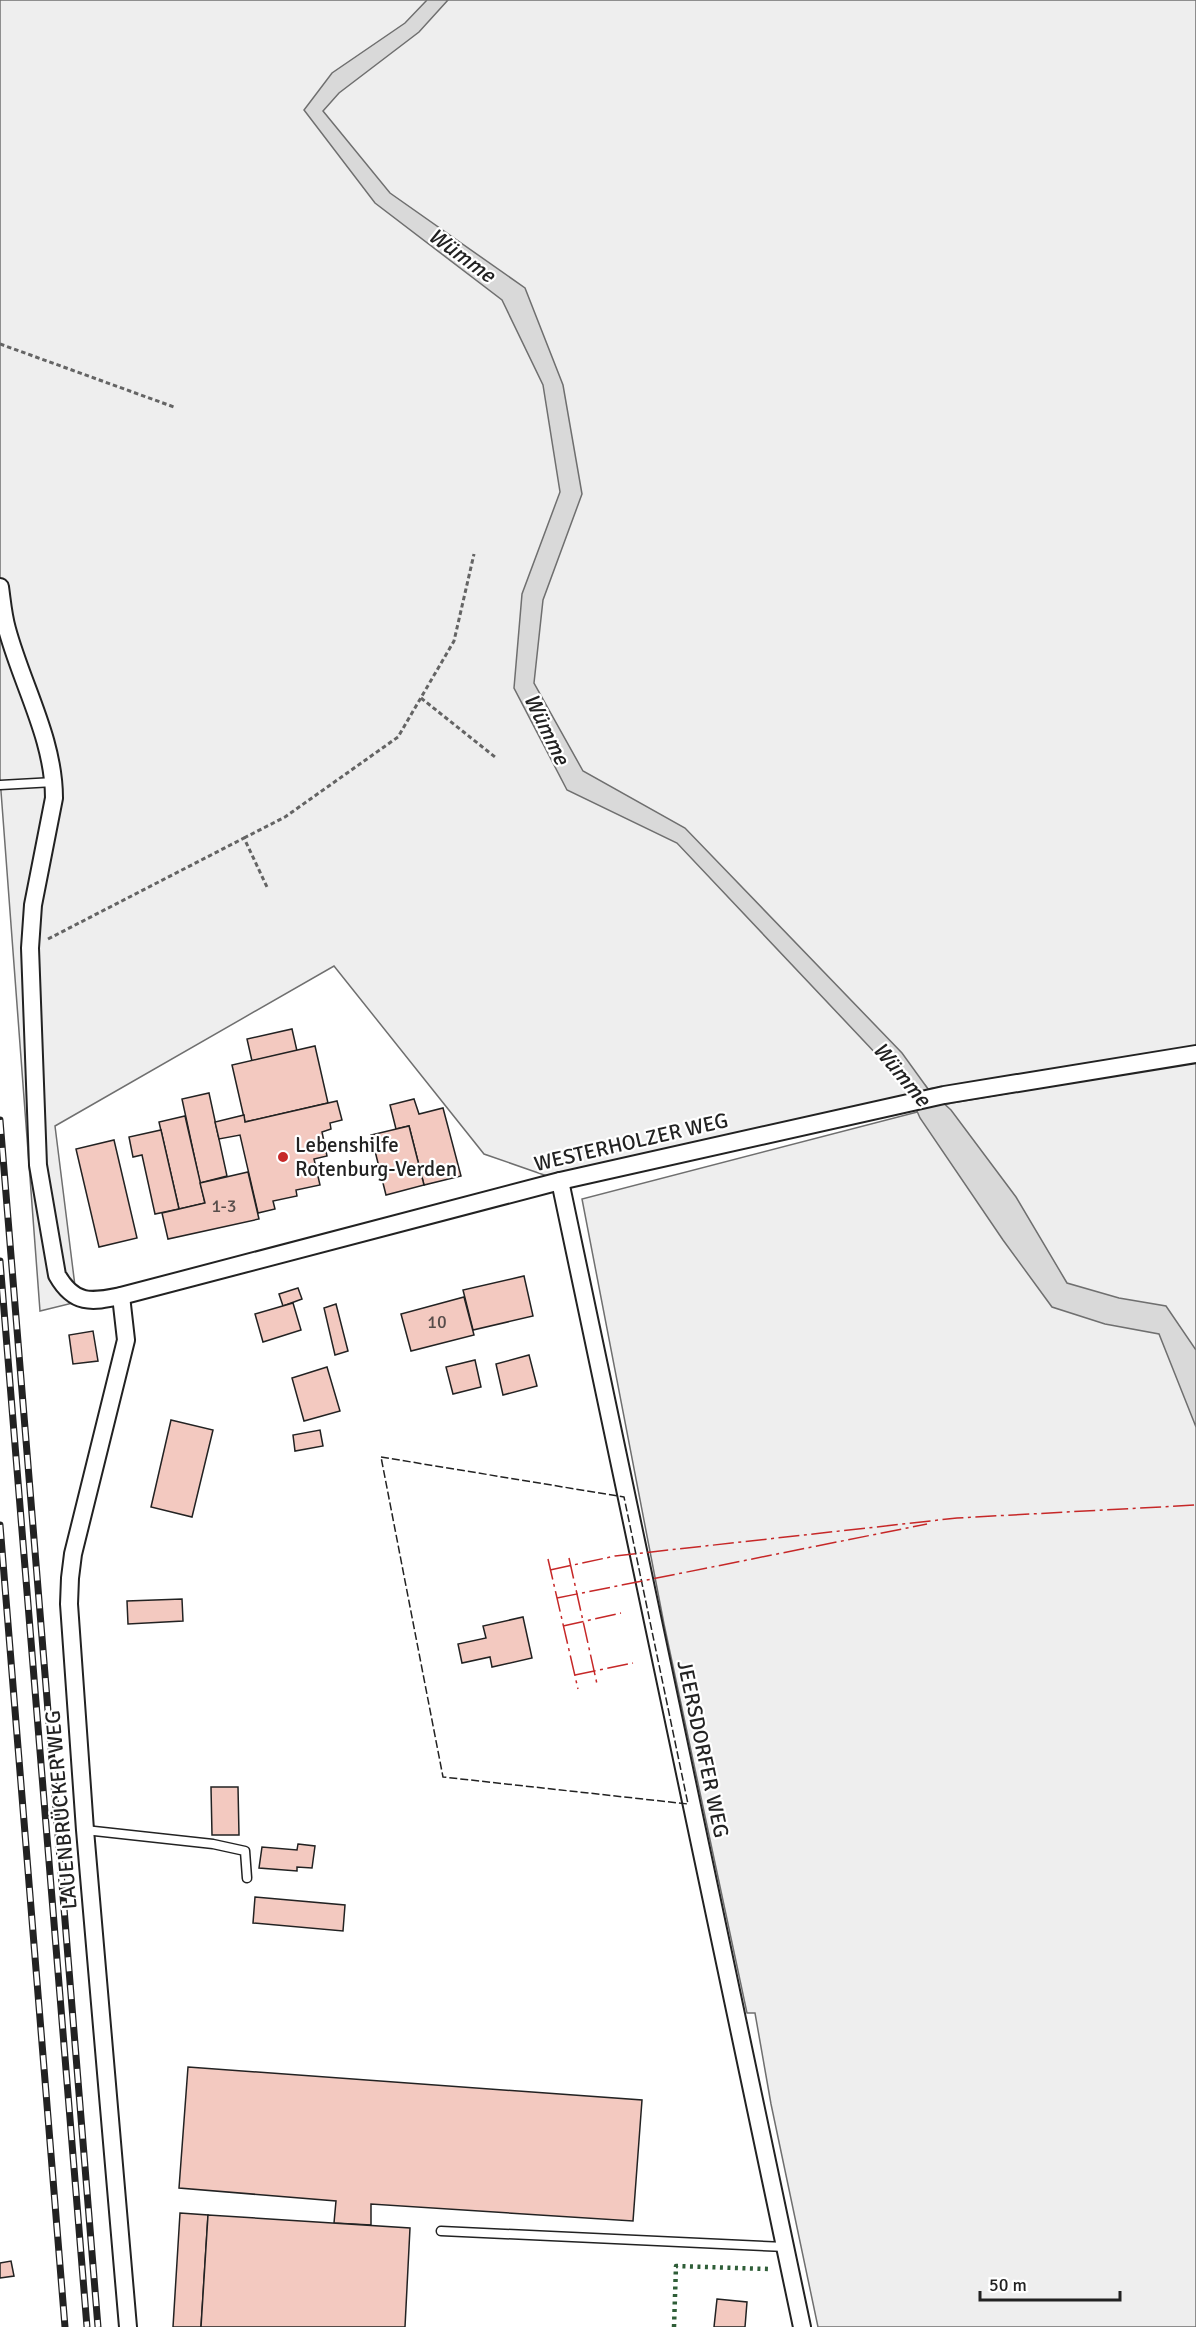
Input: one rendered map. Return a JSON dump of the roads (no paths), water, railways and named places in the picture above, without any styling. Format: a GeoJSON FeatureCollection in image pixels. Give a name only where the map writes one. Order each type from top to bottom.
{"type":"FeatureCollection","features":[{"type":"Feature","properties":{"kind":"street"},"geometry":{"type":"LineString","coordinates":[[0,587],[7,627],[46,747],[54,782]]}},
{"type":"Feature","properties":{"kind":"street","name":"WESTERHOLZER WEG"},"geometry":{"type":"LineString","coordinates":[[54,782],[54,798],[33,905],[30,948],[38,1165],[57,1275],[64,1286],[82,1299],[93,1301],[121,1296],[560,1181],[862,1113],[944,1095],[1196,1054]]}},
{"type":"Feature","properties":{"kind":"street","name":"JEERSDORFER WEG"},"geometry":{"type":"LineString","coordinates":[[560,1181],[802,2327]]}},
{"type":"Feature","properties":{"kind":"street","name":"LAUENBRÜCKER WEG"},"geometry":{"type":"LineString","coordinates":[[121,1296],[126,1340],[73,1554],[70,1578],[72,1654],[85,1830],[128,2327]]}},
{"type":"Feature","properties":{"kind":"lane"},"geometry":{"type":"LineString","coordinates":[[0,785],[54,782]]}},
{"type":"Feature","properties":{"kind":"lane"},"geometry":{"type":"LineString","coordinates":[[85,1830],[213,1844],[245,1851],[247,1878]]}},
{"type":"Feature","properties":{"kind":"lane"},"geometry":{"type":"LineString","coordinates":[[441,2230],[786,2247]]}},
{"type":"Feature","properties":{"kind":"water","name":"Wümme"},"geometry":{"type":"Polygon","coordinates":[[[427,0],[448,0],[419,32],[339,93],[323,111],[390,193],[525,288],[563,385],[582,494],[543,600],[534,683],[583,771],[685,828],[902,1053],[928,1089],[951,1110],[1016,1197],[1067,1283],[1119,1298],[1166,1306],[1196,1350],[1196,1427],[1159,1334],[1105,1324],[1052,1307],[1003,1240],[920,1118],[910,1095],[896,1075],[677,843],[567,790],[514,688],[522,594],[560,492],[543,385],[502,300],[375,203],[304,110],[332,73],[405,23],[427,0]]]}},
{"type":"Feature","properties":{"kind":"railway"},"geometry":{"type":"LineString","coordinates":[[0,1120],[98,2327]]}},
{"type":"Feature","properties":{"kind":"railway"},"geometry":{"type":"LineString","coordinates":[[0,1261],[87,2327]]}},
{"type":"Feature","properties":{"kind":"railway"},"geometry":{"type":"LineString","coordinates":[[0,1525],[65,2327]]}},
{"type":"Feature","properties":{"kind":"place","name":"Lebenshilfe Rotenburg-Verden"},"geometry":{"type":"Point","coordinates":[283,1157]}}]}
